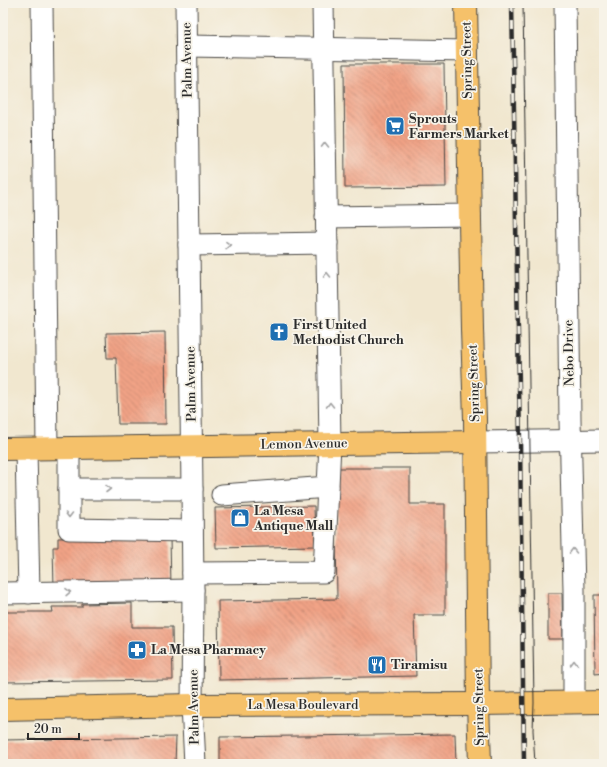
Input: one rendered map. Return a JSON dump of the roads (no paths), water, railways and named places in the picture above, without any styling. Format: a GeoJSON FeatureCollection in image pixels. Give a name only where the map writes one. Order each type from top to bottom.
{"type":"FeatureCollection","features":[{"type":"Feature","properties":{"kind":"main road","name":"Spring Street"},"geometry":{"type":"LineString","coordinates":[[466,3],[480,764]]}},
{"type":"Feature","properties":{"kind":"main road","name":"Lemon Avenue"},"geometry":{"type":"LineString","coordinates":[[3,449],[475,442]]}},
{"type":"Feature","properties":{"kind":"main road","name":"La Mesa Boulevard"},"geometry":{"type":"LineString","coordinates":[[3,709],[192,705],[604,702]]}},
{"type":"Feature","properties":{"kind":"street"},"geometry":{"type":"LineString","coordinates":[[29,593],[37,449],[42,3]]}},
{"type":"Feature","properties":{"kind":"street","name":"Palm Avenue"},"geometry":{"type":"LineString","coordinates":[[186,3],[192,446],[192,705],[195,764]]}},
{"type":"Feature","properties":{"kind":"street"},"geometry":{"type":"LineString","coordinates":[[3,593],[29,593],[324,572],[330,444],[322,3]]}},
{"type":"Feature","properties":{"kind":"street","name":"Nebo Drive"},"geometry":{"type":"LineString","coordinates":[[565,3],[570,420],[574,590],[574,702]]}},
{"type":"Feature","properties":{"kind":"street"},"geometry":{"type":"LineString","coordinates":[[187,46],[467,51]]}},
{"type":"Feature","properties":{"kind":"street"},"geometry":{"type":"LineString","coordinates":[[326,217],[470,214]]}},
{"type":"Feature","properties":{"kind":"street"},"geometry":{"type":"LineString","coordinates":[[189,245],[327,243]]}},
{"type":"Feature","properties":{"kind":"street","name":"Lemon Avenue"},"geometry":{"type":"LineString","coordinates":[[475,442],[604,440]]}},
{"type":"Feature","properties":{"kind":"street"},"geometry":{"type":"LineString","coordinates":[[69,448],[69,529],[192,531]]}},
{"type":"Feature","properties":{"kind":"street"},"geometry":{"type":"LineString","coordinates":[[222,495],[328,487]]}},
{"type":"Feature","properties":{"kind":"street"},"geometry":{"type":"LineString","coordinates":[[69,489],[192,489]]}},
{"type":"Feature","properties":{"kind":"tram line"},"geometry":{"type":"LineString","coordinates":[[523,3],[534,703],[533,730],[535,764]]}},
{"type":"Feature","properties":{"kind":"railway"},"geometry":{"type":"LineString","coordinates":[[512,3],[524,764]]}},
{"type":"Feature","properties":{"kind":"place","name":"Sprouts Farmers Market"},"geometry":{"type":"Point","coordinates":[395,126]}},
{"type":"Feature","properties":{"kind":"place","name":"First United Methodist Church"},"geometry":{"type":"Point","coordinates":[279,332]}},
{"type":"Feature","properties":{"kind":"place","name":"La Mesa Antique Mall"},"geometry":{"type":"Point","coordinates":[240,518]}},
{"type":"Feature","properties":{"kind":"place","name":"La Mesa Pharmacy"},"geometry":{"type":"Point","coordinates":[137,650]}},
{"type":"Feature","properties":{"kind":"place","name":"Tiramisu"},"geometry":{"type":"Point","coordinates":[377,665]}}]}
